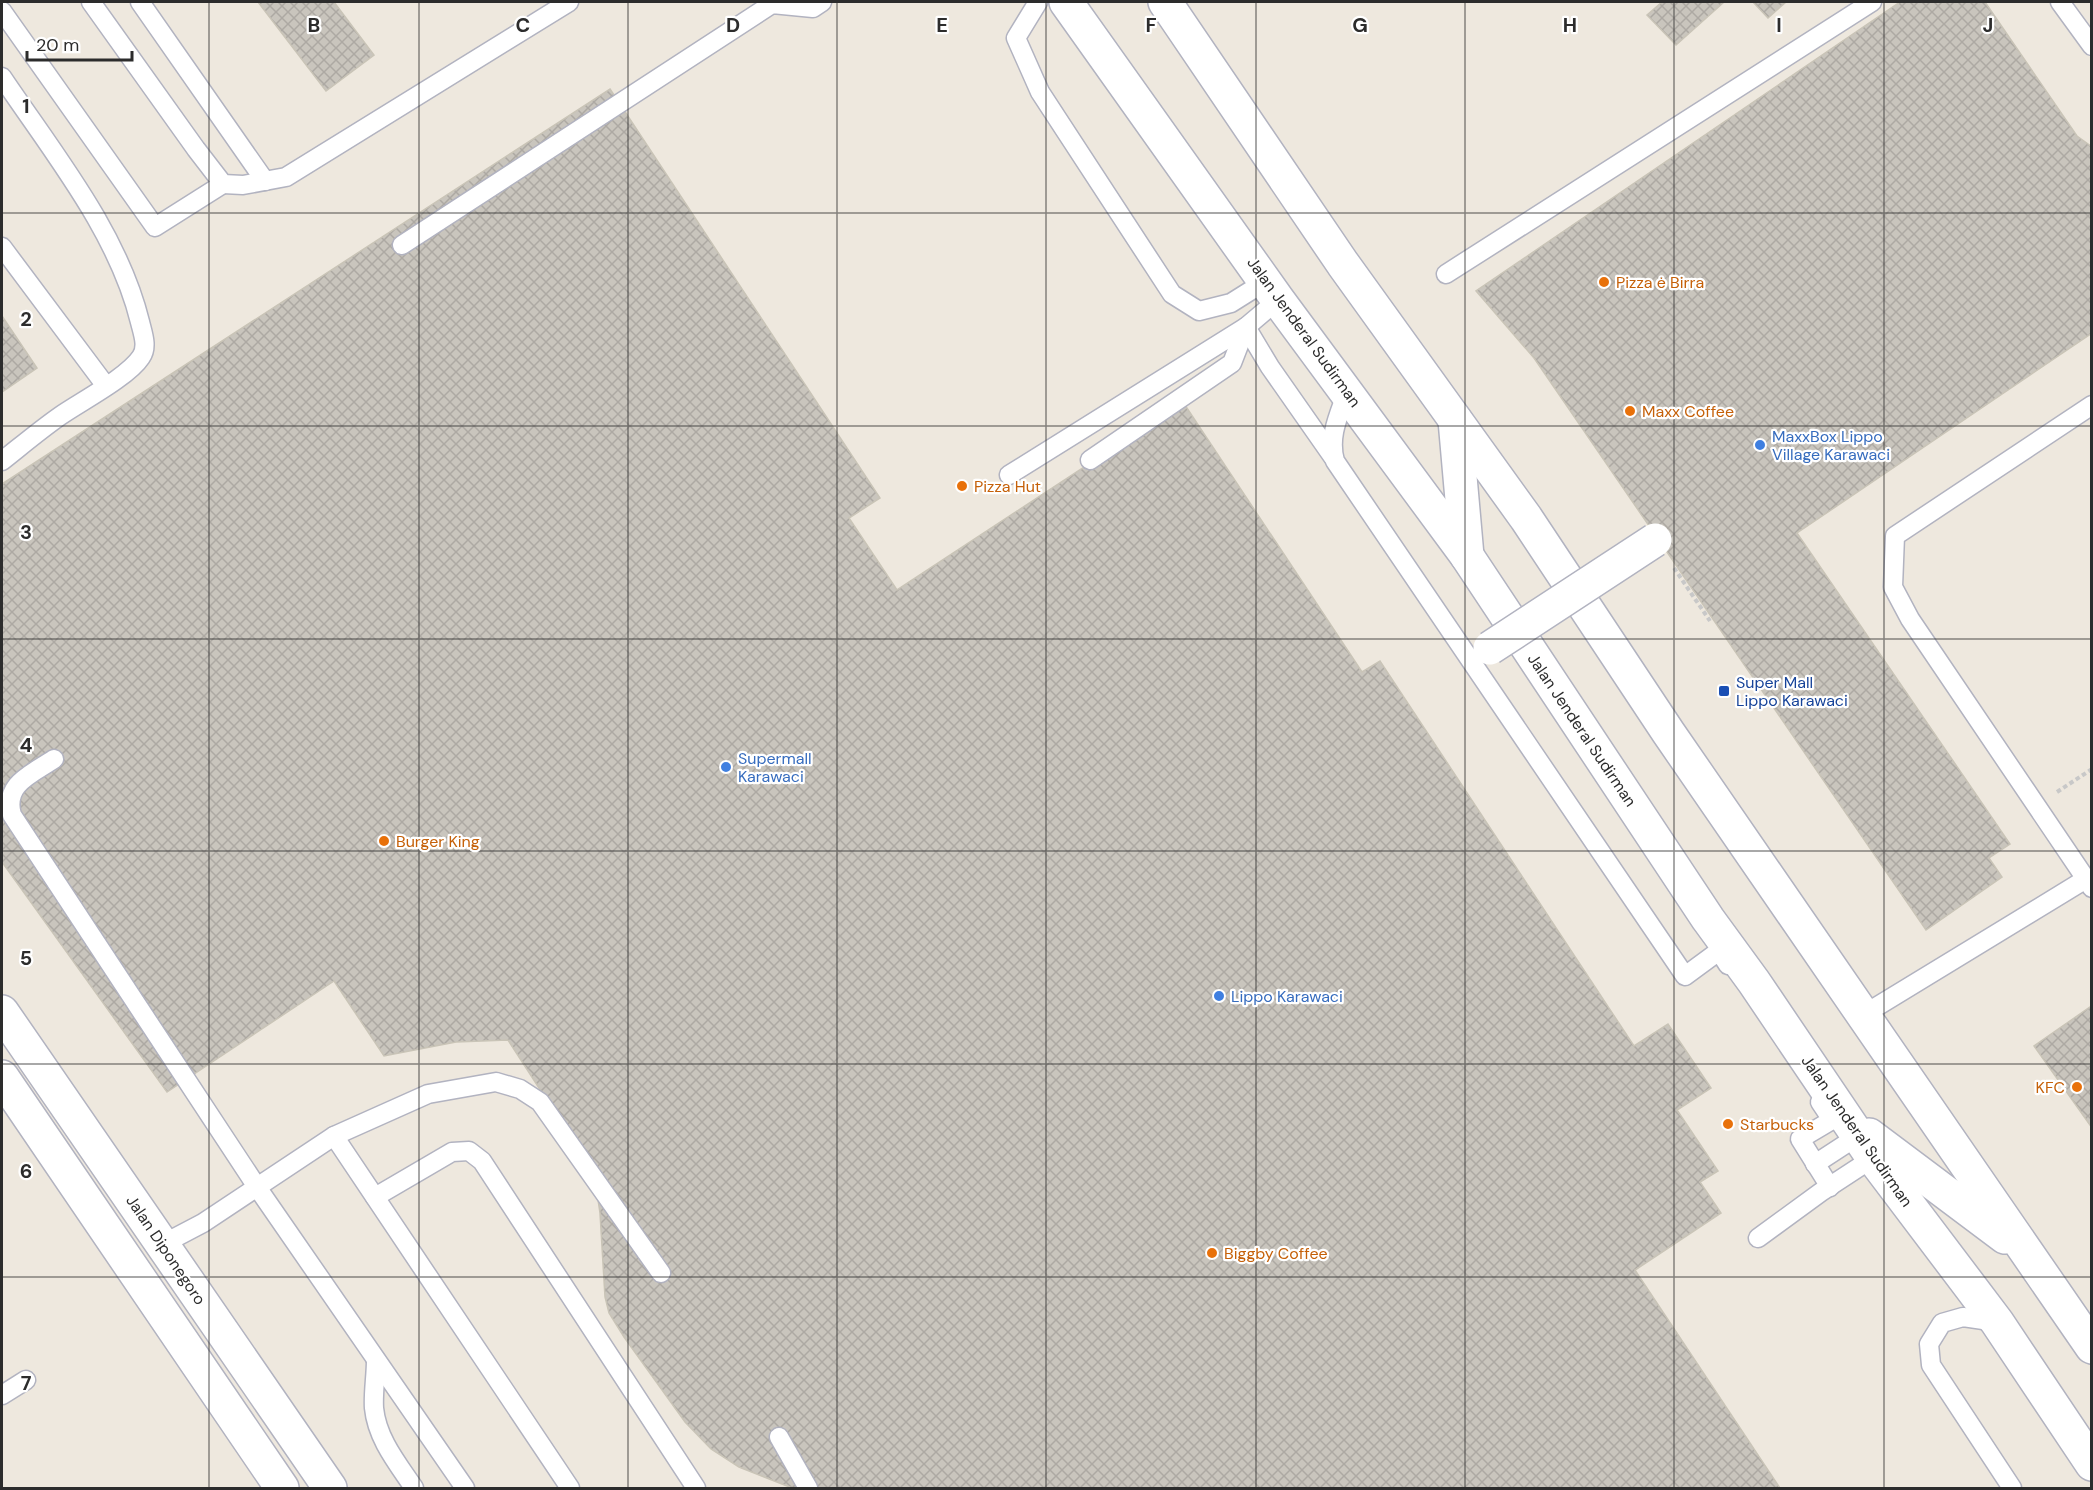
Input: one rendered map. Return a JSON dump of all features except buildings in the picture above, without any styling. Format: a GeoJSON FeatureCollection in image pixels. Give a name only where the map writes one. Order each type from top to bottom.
{"type":"FeatureCollection","features":[{"type":"Feature","properties":{"kind":"street","name":"Jalan Jenderal Sudirman"},"geometry":{"type":"LineString","coordinates":[[1066,2],[1272,290],[1467,556],[1708,920],[1754,982],[1859,1137],[1997,1322],[2091,1464]]}},
{"type":"Feature","properties":{"kind":"street"},"geometry":{"type":"LineString","coordinates":[[1165,2],[1343,264],[1526,518],[1668,732],[2091,1347]]}},
{"type":"Feature","properties":{"kind":"street"},"geometry":{"type":"LineString","coordinates":[[1455,418],[1467,556]]}},
{"type":"Feature","properties":{"kind":"street"},"geometry":{"type":"LineString","coordinates":[[1490,648],[1655,540]]}},
{"type":"Feature","properties":{"kind":"street","name":"Jalan Diponegoro"},"geometry":{"type":"LineString","coordinates":[[2,1012],[330,1488]]}},
{"type":"Feature","properties":{"kind":"street"},"geometry":{"type":"LineString","coordinates":[[2,1061],[90,1139]]}},
{"type":"Feature","properties":{"kind":"street"},"geometry":{"type":"LineString","coordinates":[[2,1077],[282,1488]]}},
{"type":"Feature","properties":{"kind":"street"},"geometry":{"type":"LineString","coordinates":[[1859,1137],[2027,1254]]}},
{"type":"Feature","properties":{"kind":"lane"},"geometry":{"type":"LineString","coordinates":[[91,2],[196,149],[224,184]]}},
{"type":"Feature","properties":{"kind":"lane"},"geometry":{"type":"LineString","coordinates":[[140,2],[264,181]]}},
{"type":"Feature","properties":{"kind":"lane"},"geometry":{"type":"LineString","coordinates":[[2,11],[155,227],[224,184],[243,185],[286,177],[542,9],[569,2]]}},
{"type":"Feature","properties":{"kind":"lane"},"geometry":{"type":"LineString","coordinates":[[402,245],[772,4],[813,8],[822,2]]}},
{"type":"Feature","properties":{"kind":"lane"},"geometry":{"type":"LineString","coordinates":[[1038,2],[1016,38],[1040,92],[1172,294],[1199,311],[1272,290]]}},
{"type":"Feature","properties":{"kind":"lane"},"geometry":{"type":"LineString","coordinates":[[1446,274],[1872,2]]}},
{"type":"Feature","properties":{"kind":"lane"},"geometry":{"type":"LineString","coordinates":[[2060,2],[2091,46]]}},
{"type":"Feature","properties":{"kind":"lane"},"geometry":{"type":"LineString","coordinates":[[2,76],[112,246],[133,293],[145,346],[136,364],[59,416],[2,460]]}},
{"type":"Feature","properties":{"kind":"lane"},"geometry":{"type":"LineString","coordinates":[[2,246],[106,386]]}},
{"type":"Feature","properties":{"kind":"lane"},"geometry":{"type":"LineString","coordinates":[[1090,460],[1232,363],[1246,327],[1272,290]]}},
{"type":"Feature","properties":{"kind":"lane"},"geometry":{"type":"LineString","coordinates":[[1246,327],[1270,367],[1685,976],[1719,951],[1832,1120],[1800,1139],[1830,1187]]}},
{"type":"Feature","properties":{"kind":"lane"},"geometry":{"type":"LineString","coordinates":[[1009,475],[1246,327]]}},
{"type":"Feature","properties":{"kind":"lane"},"geometry":{"type":"LineString","coordinates":[[1335,461],[1331,448],[1332,434],[1347,392]]}},
{"type":"Feature","properties":{"kind":"lane"},"geometry":{"type":"LineString","coordinates":[[1863,1015],[2089,883],[1910,619],[1893,587],[1895,536],[2091,405]]}},
{"type":"Feature","properties":{"kind":"lane"},"geometry":{"type":"LineString","coordinates":[[54,759],[15,786],[8,803],[12,815],[257,1187],[465,1488]]}},
{"type":"Feature","properties":{"kind":"lane"},"geometry":{"type":"LineString","coordinates":[[163,1244],[203,1223],[334,1136],[428,1094],[496,1082],[520,1089],[540,1102],[661,1273]]}},
{"type":"Feature","properties":{"kind":"lane"},"geometry":{"type":"LineString","coordinates":[[334,1136],[570,1488]]}},
{"type":"Feature","properties":{"kind":"lane"},"geometry":{"type":"LineString","coordinates":[[1815,1164],[1859,1137]]}},
{"type":"Feature","properties":{"kind":"lane"},"geometry":{"type":"LineString","coordinates":[[1758,1238],[1830,1187],[1859,1137]]}},
{"type":"Feature","properties":{"kind":"lane"},"geometry":{"type":"LineString","coordinates":[[375,1197],[452,1152],[469,1151],[482,1161],[696,1488]]}},
{"type":"Feature","properties":{"kind":"lane"},"geometry":{"type":"LineString","coordinates":[[1997,1322],[1963,1317],[1942,1323],[1929,1344],[1932,1365],[2012,1488]]}},
{"type":"Feature","properties":{"kind":"lane"},"geometry":{"type":"LineString","coordinates":[[376,1360],[374,1409],[380,1430],[389,1451],[414,1488]]}},
{"type":"Feature","properties":{"kind":"lane"},"geometry":{"type":"LineString","coordinates":[[2,1395],[26,1380]]}},
{"type":"Feature","properties":{"kind":"lane"},"geometry":{"type":"LineString","coordinates":[[779,1437],[808,1488]]}},
{"type":"Feature","properties":{"kind":"path"},"geometry":{"type":"LineString","coordinates":[[1655,540],[1710,621]]}},
{"type":"Feature","properties":{"kind":"path"},"geometry":{"type":"LineString","coordinates":[[2036,806],[2091,769]]}},
{"type":"Feature","properties":{"kind":"place","name":"Pizza ė Birra"},"geometry":{"type":"Point","coordinates":[1604,282]}},
{"type":"Feature","properties":{"kind":"place","name":"Maxx Coffee"},"geometry":{"type":"Point","coordinates":[1630,411]}},
{"type":"Feature","properties":{"kind":"place","name":"MaxxBox Lippo Village Karawaci"},"geometry":{"type":"Point","coordinates":[1760,445]}},
{"type":"Feature","properties":{"kind":"place","name":"Pizza Hut"},"geometry":{"type":"Point","coordinates":[962,486]}},
{"type":"Feature","properties":{"kind":"place","name":"Super Mall Lippo Karawaci"},"geometry":{"type":"Point","coordinates":[1724,691]}},
{"type":"Feature","properties":{"kind":"place","name":"Supermall Karawaci"},"geometry":{"type":"Point","coordinates":[726,767]}},
{"type":"Feature","properties":{"kind":"place","name":"Burger King"},"geometry":{"type":"Point","coordinates":[384,841]}},
{"type":"Feature","properties":{"kind":"place","name":"Lippo Karawaci"},"geometry":{"type":"Point","coordinates":[1219,996]}},
{"type":"Feature","properties":{"kind":"place","name":"KFC"},"geometry":{"type":"Point","coordinates":[2077,1087]}},
{"type":"Feature","properties":{"kind":"place","name":"Starbucks"},"geometry":{"type":"Point","coordinates":[1728,1124]}},
{"type":"Feature","properties":{"kind":"place","name":"Biggby Coffee"},"geometry":{"type":"Point","coordinates":[1212,1253]}}]}
